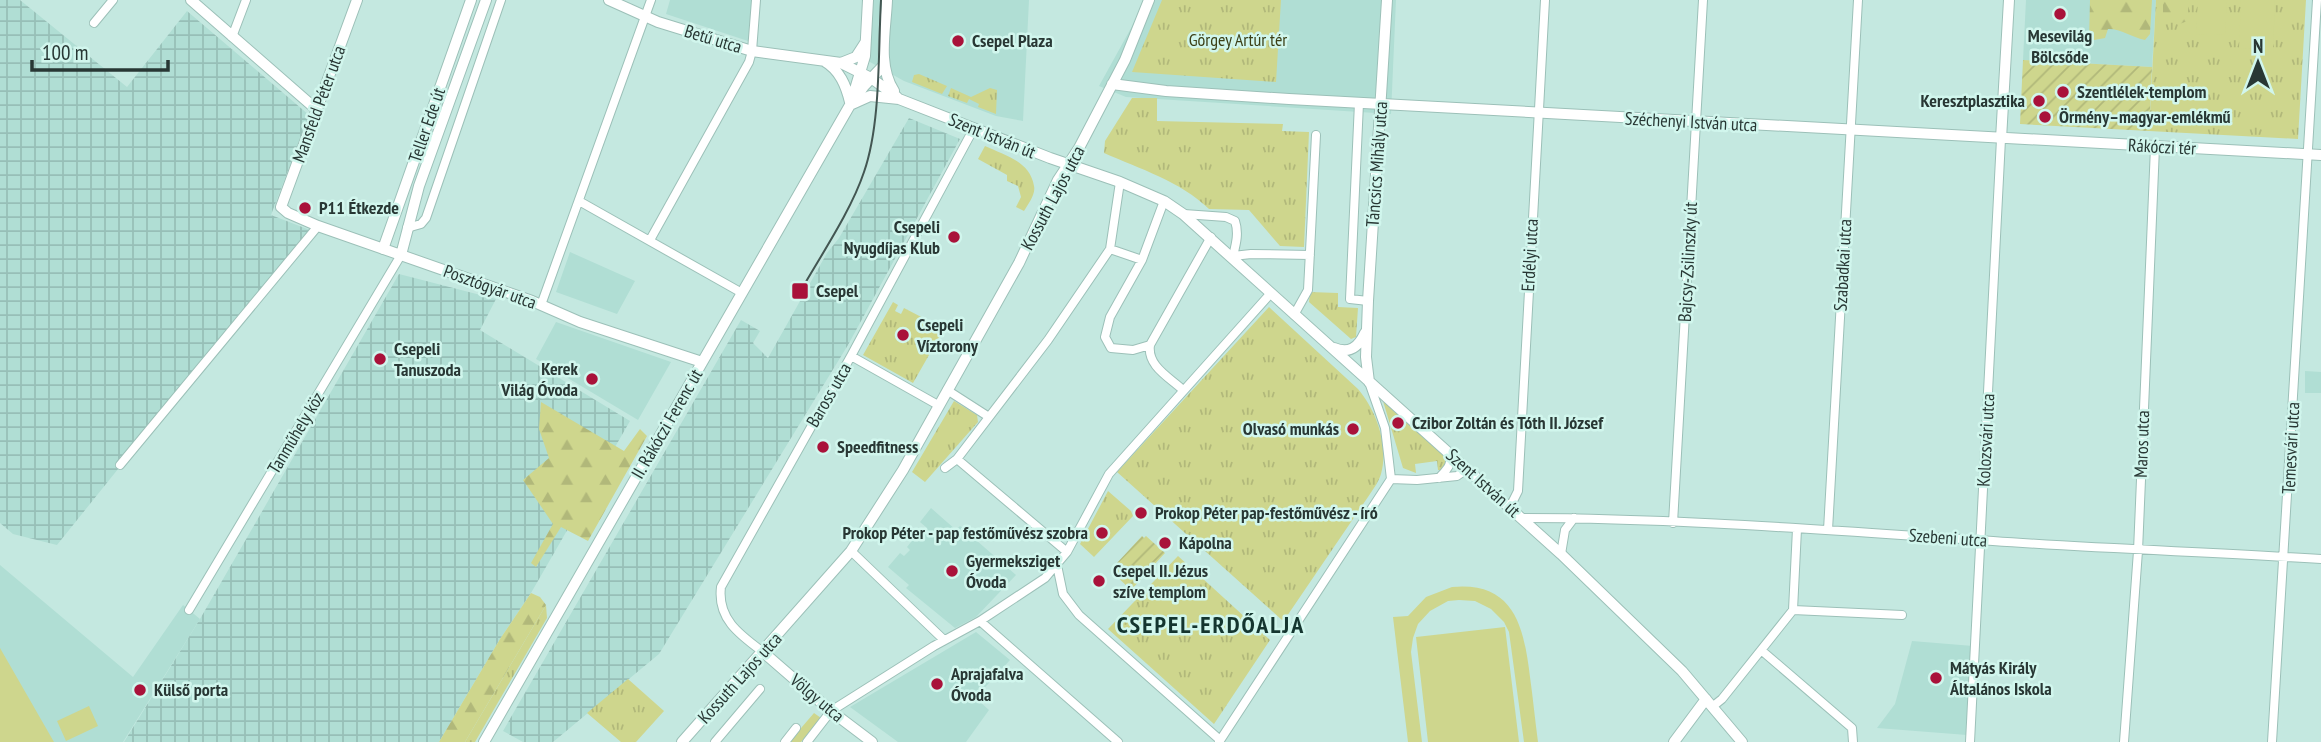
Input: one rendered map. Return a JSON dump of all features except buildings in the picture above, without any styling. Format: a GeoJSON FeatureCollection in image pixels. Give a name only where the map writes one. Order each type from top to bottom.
{"type":"FeatureCollection","features":[{"type":"Feature","properties":{"kind":"street"},"geometry":{"type":"LineString","coordinates":[[94,23],[113,0]]}},
{"type":"Feature","properties":{"kind":"street"},"geometry":{"type":"LineString","coordinates":[[191,0],[317,110]]}},
{"type":"Feature","properties":{"kind":"street"},"geometry":{"type":"LineString","coordinates":[[232,37],[246,0]]}},
{"type":"Feature","properties":{"kind":"street","name":"Mansfeld Péter utca"},"geometry":{"type":"LineString","coordinates":[[281,207],[357,0]]}},
{"type":"Feature","properties":{"kind":"street","name":"Teller Ede út"},"geometry":{"type":"LineString","coordinates":[[383,249],[471,0]]}},
{"type":"Feature","properties":{"kind":"street","name":"Teller Ede út"},"geometry":{"type":"LineString","coordinates":[[401,255],[419,186],[486,0]]}},
{"type":"Feature","properties":{"kind":"street","name":"Teller Ede út"},"geometry":{"type":"LineString","coordinates":[[407,228],[421,224],[426,218],[501,0]]}},
{"type":"Feature","properties":{"kind":"street","name":"Betű utca"},"geometry":{"type":"LineString","coordinates":[[609,0],[645,16],[752,51],[841,63],[871,78]]}},
{"type":"Feature","properties":{"kind":"street"},"geometry":{"type":"LineString","coordinates":[[541,305],[651,0]]}},
{"type":"Feature","properties":{"kind":"street"},"geometry":{"type":"LineString","coordinates":[[650,240],[749,62],[755,0]]}},
{"type":"Feature","properties":{"kind":"street","name":"II. Rákóczi Ferenc út"},"geometry":{"type":"LineString","coordinates":[[850,105],[865,56],[869,0]]}},
{"type":"Feature","properties":{"kind":"street"},"geometry":{"type":"LineString","coordinates":[[887,0],[884,65],[887,81],[899,99]]}},
{"type":"Feature","properties":{"kind":"street","name":"Kossuth Lajos utca"},"geometry":{"type":"LineString","coordinates":[[682,742],[850,551],[903,470],[1019,263],[1058,180],[1069,165],[1125,60],[1149,0]]}},
{"type":"Feature","properties":{"kind":"street","name":"Táncsics Mihály utca"},"geometry":{"type":"LineString","coordinates":[[1369,382],[1366,357],[1368,301],[1387,0]]}},
{"type":"Feature","properties":{"kind":"street","name":"Erdélyi utca"},"geometry":{"type":"LineString","coordinates":[[1510,507],[1518,491],[1545,0]]}},
{"type":"Feature","properties":{"kind":"street","name":"Bajcsy-Zsilinszky út"},"geometry":{"type":"LineString","coordinates":[[1674,523],[1703,0]]}},
{"type":"Feature","properties":{"kind":"street","name":"Szabadkai utca"},"geometry":{"type":"LineString","coordinates":[[1828,530],[1858,0]]}},
{"type":"Feature","properties":{"kind":"street"},"geometry":{"type":"LineString","coordinates":[[2001,139],[2009,0]]}},
{"type":"Feature","properties":{"kind":"street"},"geometry":{"type":"LineString","coordinates":[[2317,0],[2307,155],[2321,155]]}},
{"type":"Feature","properties":{"kind":"street"},"geometry":{"type":"LineString","coordinates":[[841,63],[856,57],[866,41]]}},
{"type":"Feature","properties":{"kind":"street"},"geometry":{"type":"LineString","coordinates":[[821,59],[837,71],[845,85],[850,105]]}},
{"type":"Feature","properties":{"kind":"street","name":"II. Rákóczi Ferenc út"},"geometry":{"type":"LineString","coordinates":[[484,742],[850,105],[884,65]]}},
{"type":"Feature","properties":{"kind":"street","name":"Szent István út"},"geometry":{"type":"LineString","coordinates":[[871,78],[899,99]]}},
{"type":"Feature","properties":{"kind":"street"},"geometry":{"type":"LineString","coordinates":[[1112,84],[1166,91],[1381,104]]}},
{"type":"Feature","properties":{"kind":"street","name":"Szent István út"},"geometry":{"type":"LineString","coordinates":[[850,105],[870,96],[899,99],[1120,182],[1164,201],[1183,214],[1233,256],[1328,346],[1561,554],[1682,671],[1742,742]]}},
{"type":"Feature","properties":{"kind":"street"},"geometry":{"type":"LineString","coordinates":[[1359,103],[1350,299],[1368,301]]}},
{"type":"Feature","properties":{"kind":"street","name":"Széchenyi István utca"},"geometry":{"type":"LineString","coordinates":[[1381,104],[2001,139]]}},
{"type":"Feature","properties":{"kind":"street","name":"Baross utca"},"geometry":{"type":"LineString","coordinates":[[763,652],[735,630],[725,617],[720,606],[721,587],[974,128]]}},
{"type":"Feature","properties":{"kind":"street"},"geometry":{"type":"LineString","coordinates":[[1294,315],[1308,290],[1316,135]]}},
{"type":"Feature","properties":{"kind":"street","name":"Rákóczi tér"},"geometry":{"type":"LineString","coordinates":[[2001,139],[2307,155]]}},
{"type":"Feature","properties":{"kind":"street","name":"Kolozsvári utca"},"geometry":{"type":"LineString","coordinates":[[1970,742],[2001,139]]}},
{"type":"Feature","properties":{"kind":"street","name":"Maros utca"},"geometry":{"type":"LineString","coordinates":[[2124,742],[2138,551],[2155,147]]}},
{"type":"Feature","properties":{"kind":"street","name":"Temesvári utca"},"geometry":{"type":"LineString","coordinates":[[2272,742],[2307,155]]}},
{"type":"Feature","properties":{"kind":"street"},"geometry":{"type":"LineString","coordinates":[[945,468],[957,459],[1048,340],[1110,249],[1120,182]]}},
{"type":"Feature","properties":{"kind":"street"},"geometry":{"type":"LineString","coordinates":[[579,201],[741,293]]}},
{"type":"Feature","properties":{"kind":"street"},"geometry":{"type":"LineString","coordinates":[[1150,345],[1133,350],[1118,349],[1111,348],[1105,340],[1110,317],[1142,260],[1164,201]]}},
{"type":"Feature","properties":{"kind":"street","name":"Posztógyár utca"},"geometry":{"type":"LineString","coordinates":[[281,207],[288,213],[318,226],[541,305],[580,322],[702,362]]}},
{"type":"Feature","properties":{"kind":"street"},"geometry":{"type":"LineString","coordinates":[[1183,214],[1226,217],[1235,221],[1237,242],[1233,256],[1310,255]]}},
{"type":"Feature","properties":{"kind":"street"},"geometry":{"type":"LineString","coordinates":[[120,465],[318,226]]}},
{"type":"Feature","properties":{"kind":"street"},"geometry":{"type":"LineString","coordinates":[[1183,390],[1155,366],[1149,355],[1150,345],[1211,237]]}},
{"type":"Feature","properties":{"kind":"street"},"geometry":{"type":"LineString","coordinates":[[1110,249],[1142,260]]}},
{"type":"Feature","properties":{"kind":"street","name":"Tanműhely köz"},"geometry":{"type":"LineString","coordinates":[[189,610],[401,255]]}},
{"type":"Feature","properties":{"kind":"street"},"geometry":{"type":"LineString","coordinates":[[807,742],[831,711],[944,640],[980,621],[1037,584],[1058,565],[1110,474],[1271,293]]}},
{"type":"Feature","properties":{"kind":"street"},"geometry":{"type":"LineString","coordinates":[[1328,346],[1340,351],[1352,350],[1360,343],[1367,328]]}},
{"type":"Feature","properties":{"kind":"street"},"geometry":{"type":"LineString","coordinates":[[851,355],[938,405]]}},
{"type":"Feature","properties":{"kind":"street"},"geometry":{"type":"LineString","coordinates":[[1058,565],[1063,594],[1079,615],[1219,741],[1391,480],[1385,428],[1369,382]]}},
{"type":"Feature","properties":{"kind":"street"},"geometry":{"type":"LineString","coordinates":[[947,390],[989,417]]}},
{"type":"Feature","properties":{"kind":"street"},"geometry":{"type":"LineString","coordinates":[[1439,478],[1448,469],[1451,461],[1449,452]]}},
{"type":"Feature","properties":{"kind":"street"},"geometry":{"type":"LineString","coordinates":[[957,459],[1067,552]]}},
{"type":"Feature","properties":{"kind":"street"},"geometry":{"type":"LineString","coordinates":[[1391,480],[1458,476],[1467,469]]}},
{"type":"Feature","properties":{"kind":"street","name":"Szebeni utca"},"geometry":{"type":"LineString","coordinates":[[1522,518],[1828,530],[2138,551],[2321,559]]}},
{"type":"Feature","properties":{"kind":"street"},"geometry":{"type":"LineString","coordinates":[[1561,554],[1565,530],[1574,518]]}},
{"type":"Feature","properties":{"kind":"street"},"geometry":{"type":"LineString","coordinates":[[1674,742],[1709,703],[1723,699],[1793,610],[1797,529]]}},
{"type":"Feature","properties":{"kind":"street"},"geometry":{"type":"LineString","coordinates":[[850,551],[944,640]]}},
{"type":"Feature","properties":{"kind":"street"},"geometry":{"type":"LineString","coordinates":[[1793,610],[1902,615]]}},
{"type":"Feature","properties":{"kind":"street"},"geometry":{"type":"LineString","coordinates":[[980,621],[1118,742]]}},
{"type":"Feature","properties":{"kind":"street"},"geometry":{"type":"LineString","coordinates":[[1761,650],[1852,728],[1853,742]]}},
{"type":"Feature","properties":{"kind":"street","name":"Völgy utca"},"geometry":{"type":"LineString","coordinates":[[763,652],[831,711],[873,742]]}},
{"type":"Feature","properties":{"kind":"street","name":"Kossuth Lajos utca"},"geometry":{"type":"LineString","coordinates":[[715,742],[760,689]]}},
{"type":"Feature","properties":{"kind":"street"},"geometry":{"type":"LineString","coordinates":[[785,742],[796,728]]}},
{"type":"Feature","properties":{"kind":"shaded area"},"geometry":{"type":"Polygon","coordinates":[[[0,0],[20,0],[127,87],[187,11],[309,115],[271,215],[310,230],[57,545],[13,534],[0,523],[0,0]]]}},
{"type":"Feature","properties":{"kind":"shaded area"},"geometry":{"type":"Polygon","coordinates":[[[670,0],[752,0],[748,41],[666,14],[670,0]]]}},
{"type":"Feature","properties":{"kind":"shaded area"},"geometry":{"type":"Polygon","coordinates":[[[864,0],[1029,0],[1023,121],[996,116],[904,81],[861,57],[864,0]]]}},
{"type":"Feature","properties":{"kind":"shaded area"},"geometry":{"type":"Polygon","coordinates":[[[1144,0],[1396,0],[1391,114],[1126,97],[1099,86],[1144,0]]]}},
{"type":"Feature","properties":{"kind":"shaded area"},"geometry":{"type":"Polygon","coordinates":[[[2026,0],[2156,0],[2152,67],[2023,60],[2026,0]]]}},
{"type":"Feature","properties":{"kind":"shaded area"},"geometry":{"type":"Polygon","coordinates":[[[909,118],[960,139],[848,345],[659,654],[553,742],[523,742],[503,731],[741,320],[760,331],[753,343],[768,358],[827,253],[839,238],[909,118]]]}},
{"type":"Feature","properties":{"kind":"shaded area"},"geometry":{"type":"Polygon","coordinates":[[[570,252],[635,281],[617,314],[556,292],[570,252]]]}},
{"type":"Feature","properties":{"kind":"shaded area"},"geometry":{"type":"Polygon","coordinates":[[[399,274],[496,299],[480,330],[630,421],[531,593],[500,639],[439,742],[124,742],[200,619],[399,274]]]}},
{"type":"Feature","properties":{"kind":"shaded area"},"geometry":{"type":"Polygon","coordinates":[[[556,322],[671,362],[638,420],[536,359],[556,322]]]}},
{"type":"Feature","properties":{"kind":"shaded area"},"geometry":{"type":"Polygon","coordinates":[[[2305,371],[2321,372],[2321,393],[2305,393],[2305,371]]]}},
{"type":"Feature","properties":{"kind":"shaded area","name":"Gyermeksziget Óvoda"},"geometry":{"type":"Polygon","coordinates":[[[931,508],[956,530],[960,526],[1016,575],[976,617],[955,628],[906,588],[909,585],[888,567],[900,553],[904,556],[910,550],[907,547],[919,532],[922,534],[927,528],[920,522],[931,508]]]}},
{"type":"Feature","properties":{"kind":"shaded area"},"geometry":{"type":"Polygon","coordinates":[[[0,565],[133,677],[183,605],[200,619],[123,742],[0,742],[0,565]]]}},
{"type":"Feature","properties":{"kind":"shaded area","name":"Aprajafalva Óvoda"},"geometry":{"type":"Polygon","coordinates":[[[976,632],[1010,660],[978,695],[979,701],[989,710],[966,742],[898,742],[850,707],[976,632]]]}},
{"type":"Feature","properties":{"kind":"shaded area","name":"Mátyás Király Általános Iskola"},"geometry":{"type":"Polygon","coordinates":[[[1912,641],[1973,646],[1967,735],[1877,728],[1895,704],[1912,641]]]}},
{"type":"Feature","properties":{"kind":"green space","name":"Görgey Artúr tér"},"geometry":{"type":"Polygon","coordinates":[[[1162,0],[1281,0],[1276,82],[1132,72],[1162,0]]]}},
{"type":"Feature","properties":{"kind":"green space"},"geometry":{"type":"Polygon","coordinates":[[[2090,0],[2152,0],[2150,34],[2145,40],[2108,29],[2105,38],[2089,41],[2090,0]]]}},
{"type":"Feature","properties":{"kind":"green space"},"geometry":{"type":"Polygon","coordinates":[[[2156,0],[2306,0],[2298,139],[2149,131],[2156,0]]]}},
{"type":"Feature","properties":{"kind":"green space"},"geometry":{"type":"Polygon","coordinates":[[[2163,0],[2189,0],[2187,21],[2180,24],[2163,19],[2163,0]]]}},
{"type":"Feature","properties":{"kind":"green space"},"geometry":{"type":"Polygon","coordinates":[[[2198,0],[2227,0],[2225,35],[2196,34],[2198,0]]]}},
{"type":"Feature","properties":{"kind":"green space"},"geometry":{"type":"Polygon","coordinates":[[[2241,0],[2275,0],[2273,50],[2239,48],[2241,0]]]}},
{"type":"Feature","properties":{"kind":"green space"},"geometry":{"type":"Polygon","coordinates":[[[2023,60],[2152,67],[2149,131],[2020,124],[2023,60]]]}},
{"type":"Feature","properties":{"kind":"green space"},"geometry":{"type":"Polygon","coordinates":[[[919,74],[947,86],[942,94],[912,82],[914,75],[919,74]]]}},
{"type":"Feature","properties":{"kind":"green space"},"geometry":{"type":"Polygon","coordinates":[[[951,88],[971,97],[990,88],[997,90],[996,114],[978,107],[979,104],[969,99],[967,103],[948,96],[951,88]]]}},
{"type":"Feature","properties":{"kind":"green space"},"geometry":{"type":"Polygon","coordinates":[[[1132,98],[1157,98],[1157,121],[1283,124],[1282,131],[1309,132],[1304,247],[1280,246],[1249,210],[1209,209],[1173,183],[1104,153],[1105,141],[1132,98]]]}},
{"type":"Feature","properties":{"kind":"green space"},"geometry":{"type":"Polygon","coordinates":[[[985,146],[1015,160],[1032,177],[1034,189],[1024,211],[1016,207],[1021,197],[1018,186],[1007,181],[1007,175],[978,159],[985,146]]]}},
{"type":"Feature","properties":{"kind":"green space"},"geometry":{"type":"Polygon","coordinates":[[[1310,292],[1338,293],[1338,307],[1358,308],[1356,337],[1351,339],[1309,302],[1310,292]]]}},
{"type":"Feature","properties":{"kind":"green space"},"geometry":{"type":"Polygon","coordinates":[[[893,302],[898,305],[895,311],[901,314],[904,308],[929,321],[926,326],[941,334],[913,383],[863,355],[893,302]]]}},
{"type":"Feature","properties":{"kind":"green space"},"geometry":{"type":"Polygon","coordinates":[[[1269,307],[1358,389],[1375,417],[1383,451],[1381,474],[1376,484],[1282,620],[1117,472],[1269,307]]]}},
{"type":"Feature","properties":{"kind":"green space"},"geometry":{"type":"Polygon","coordinates":[[[954,401],[977,415],[978,422],[925,482],[912,472],[954,401]]]}},
{"type":"Feature","properties":{"kind":"green space"},"geometry":{"type":"Polygon","coordinates":[[[1383,401],[1445,450],[1447,464],[1442,470],[1438,470],[1437,461],[1415,464],[1416,473],[1403,468],[1383,401]]]}},
{"type":"Feature","properties":{"kind":"green space"},"geometry":{"type":"Polygon","coordinates":[[[541,402],[624,451],[640,429],[647,436],[588,541],[561,527],[536,567],[531,563],[553,524],[523,480],[549,458],[539,429],[541,402]]]}},
{"type":"Feature","properties":{"kind":"green space"},"geometry":{"type":"Polygon","coordinates":[[[1108,491],[1131,511],[1133,516],[1094,557],[1080,544],[1108,491]]]}},
{"type":"Feature","properties":{"kind":"green space"},"geometry":{"type":"Polygon","coordinates":[[[1142,536],[1146,536],[1165,553],[1131,590],[1112,572],[1142,536]]]}},
{"type":"Feature","properties":{"kind":"green space"},"geometry":{"type":"Polygon","coordinates":[[[1178,556],[1270,640],[1214,724],[1108,629],[1178,556]]]}},
{"type":"Feature","properties":{"kind":"green space"},"geometry":{"type":"Polygon","coordinates":[[[1169,572],[1207,607],[1185,631],[1147,596],[1169,572]]]}},
{"type":"Feature","properties":{"kind":"green space"},"geometry":{"type":"Polygon","coordinates":[[[1452,587],[1473,587],[1490,592],[1503,600],[1512,611],[1519,625],[1528,659],[1538,742],[1524,742],[1509,632],[1504,622],[1491,609],[1475,601],[1459,600],[1448,601],[1430,611],[1418,624],[1411,652],[1422,742],[1408,742],[1393,617],[1408,616],[1426,597],[1452,587]]]}},
{"type":"Feature","properties":{"kind":"green space"},"geometry":{"type":"Polygon","coordinates":[[[531,593],[540,597],[546,605],[465,742],[439,742],[500,639],[531,593]]]}},
{"type":"Feature","properties":{"kind":"green space"},"geometry":{"type":"Polygon","coordinates":[[[546,605],[547,618],[475,742],[465,742],[546,605]]]}},
{"type":"Feature","properties":{"kind":"green space"},"geometry":{"type":"Polygon","coordinates":[[[1505,627],[1519,742],[1428,742],[1416,637],[1505,627]]]}},
{"type":"Feature","properties":{"kind":"green space"},"geometry":{"type":"Polygon","coordinates":[[[0,648],[54,742],[0,742],[0,648]]]}},
{"type":"Feature","properties":{"kind":"green space"},"geometry":{"type":"Polygon","coordinates":[[[628,679],[664,711],[636,742],[621,742],[587,713],[628,679]]]}},
{"type":"Feature","properties":{"kind":"green space"},"geometry":{"type":"Polygon","coordinates":[[[89,706],[98,726],[66,741],[57,721],[89,706]]]}},
{"type":"Feature","properties":{"kind":"green space"},"geometry":{"type":"Polygon","coordinates":[[[814,713],[821,718],[801,742],[789,742],[814,713]]]}},
{"type":"Feature","properties":{"kind":"tram line"},"geometry":{"type":"LineString","coordinates":[[800,292],[835,233],[864,172],[876,110],[881,0]]}},
{"type":"Feature","properties":{"kind":"place","name":"Mesevilág Bölcsőde"},"geometry":{"type":"Point","coordinates":[2060,14]}},
{"type":"Feature","properties":{"kind":"place","name":"Csepel Plaza"},"geometry":{"type":"Point","coordinates":[958,41]}},
{"type":"Feature","properties":{"kind":"place","name":"Szentlélek-templom"},"geometry":{"type":"Point","coordinates":[2063,92]}},
{"type":"Feature","properties":{"kind":"place","name":"Keresztplasztika"},"geometry":{"type":"Point","coordinates":[2039,101]}},
{"type":"Feature","properties":{"kind":"place","name":"Örmény–magyar-emlékmű"},"geometry":{"type":"Point","coordinates":[2045,117]}},
{"type":"Feature","properties":{"kind":"place","name":"P11 Étkezde"},"geometry":{"type":"Point","coordinates":[305,208]}},
{"type":"Feature","properties":{"kind":"place","name":"Csepeli Nyugdíjas Klub"},"geometry":{"type":"Point","coordinates":[954,237]}},
{"type":"Feature","properties":{"kind":"place","name":"Csepel"},"geometry":{"type":"Point","coordinates":[800,291]}},
{"type":"Feature","properties":{"kind":"place","name":"Csepeli Víztorony"},"geometry":{"type":"Point","coordinates":[903,335]}},
{"type":"Feature","properties":{"kind":"place","name":"Csepeli Tanuszoda"},"geometry":{"type":"Point","coordinates":[380,359]}},
{"type":"Feature","properties":{"kind":"place","name":"Kerek Világ Óvoda"},"geometry":{"type":"Point","coordinates":[592,379]}},
{"type":"Feature","properties":{"kind":"place","name":"Czibor Zoltán és Tóth II. József"},"geometry":{"type":"Point","coordinates":[1398,423]}},
{"type":"Feature","properties":{"kind":"place","name":"Olvasó munkás"},"geometry":{"type":"Point","coordinates":[1353,429]}},
{"type":"Feature","properties":{"kind":"place","name":"Speedfitness"},"geometry":{"type":"Point","coordinates":[823,447]}},
{"type":"Feature","properties":{"kind":"place","name":"Prokop Péter pap-festőművész - író"},"geometry":{"type":"Point","coordinates":[1141,513]}},
{"type":"Feature","properties":{"kind":"place","name":"Prokop Péter - pap festőművész szobra"},"geometry":{"type":"Point","coordinates":[1102,533]}},
{"type":"Feature","properties":{"kind":"place","name":"Kápolna"},"geometry":{"type":"Point","coordinates":[1165,543]}},
{"type":"Feature","properties":{"kind":"place","name":"Gyermeksziget Óvoda"},"geometry":{"type":"Point","coordinates":[952,571]}},
{"type":"Feature","properties":{"kind":"place","name":"Csepel II. Jézus szíve templom"},"geometry":{"type":"Point","coordinates":[1099,581]}},
{"type":"Feature","properties":{"kind":"place","name":"Mátyás Király Általános Iskola"},"geometry":{"type":"Point","coordinates":[1936,678]}},
{"type":"Feature","properties":{"kind":"place","name":"Aprajafalva Óvoda"},"geometry":{"type":"Point","coordinates":[937,684]}},
{"type":"Feature","properties":{"kind":"place","name":"Külső porta"},"geometry":{"type":"Point","coordinates":[140,690]}},
{"type":"Feature","properties":{"kind":"district","name":"CSEPEL-ERDŐALJA"},"geometry":{"type":"Point","coordinates":[1211,625]}}]}
